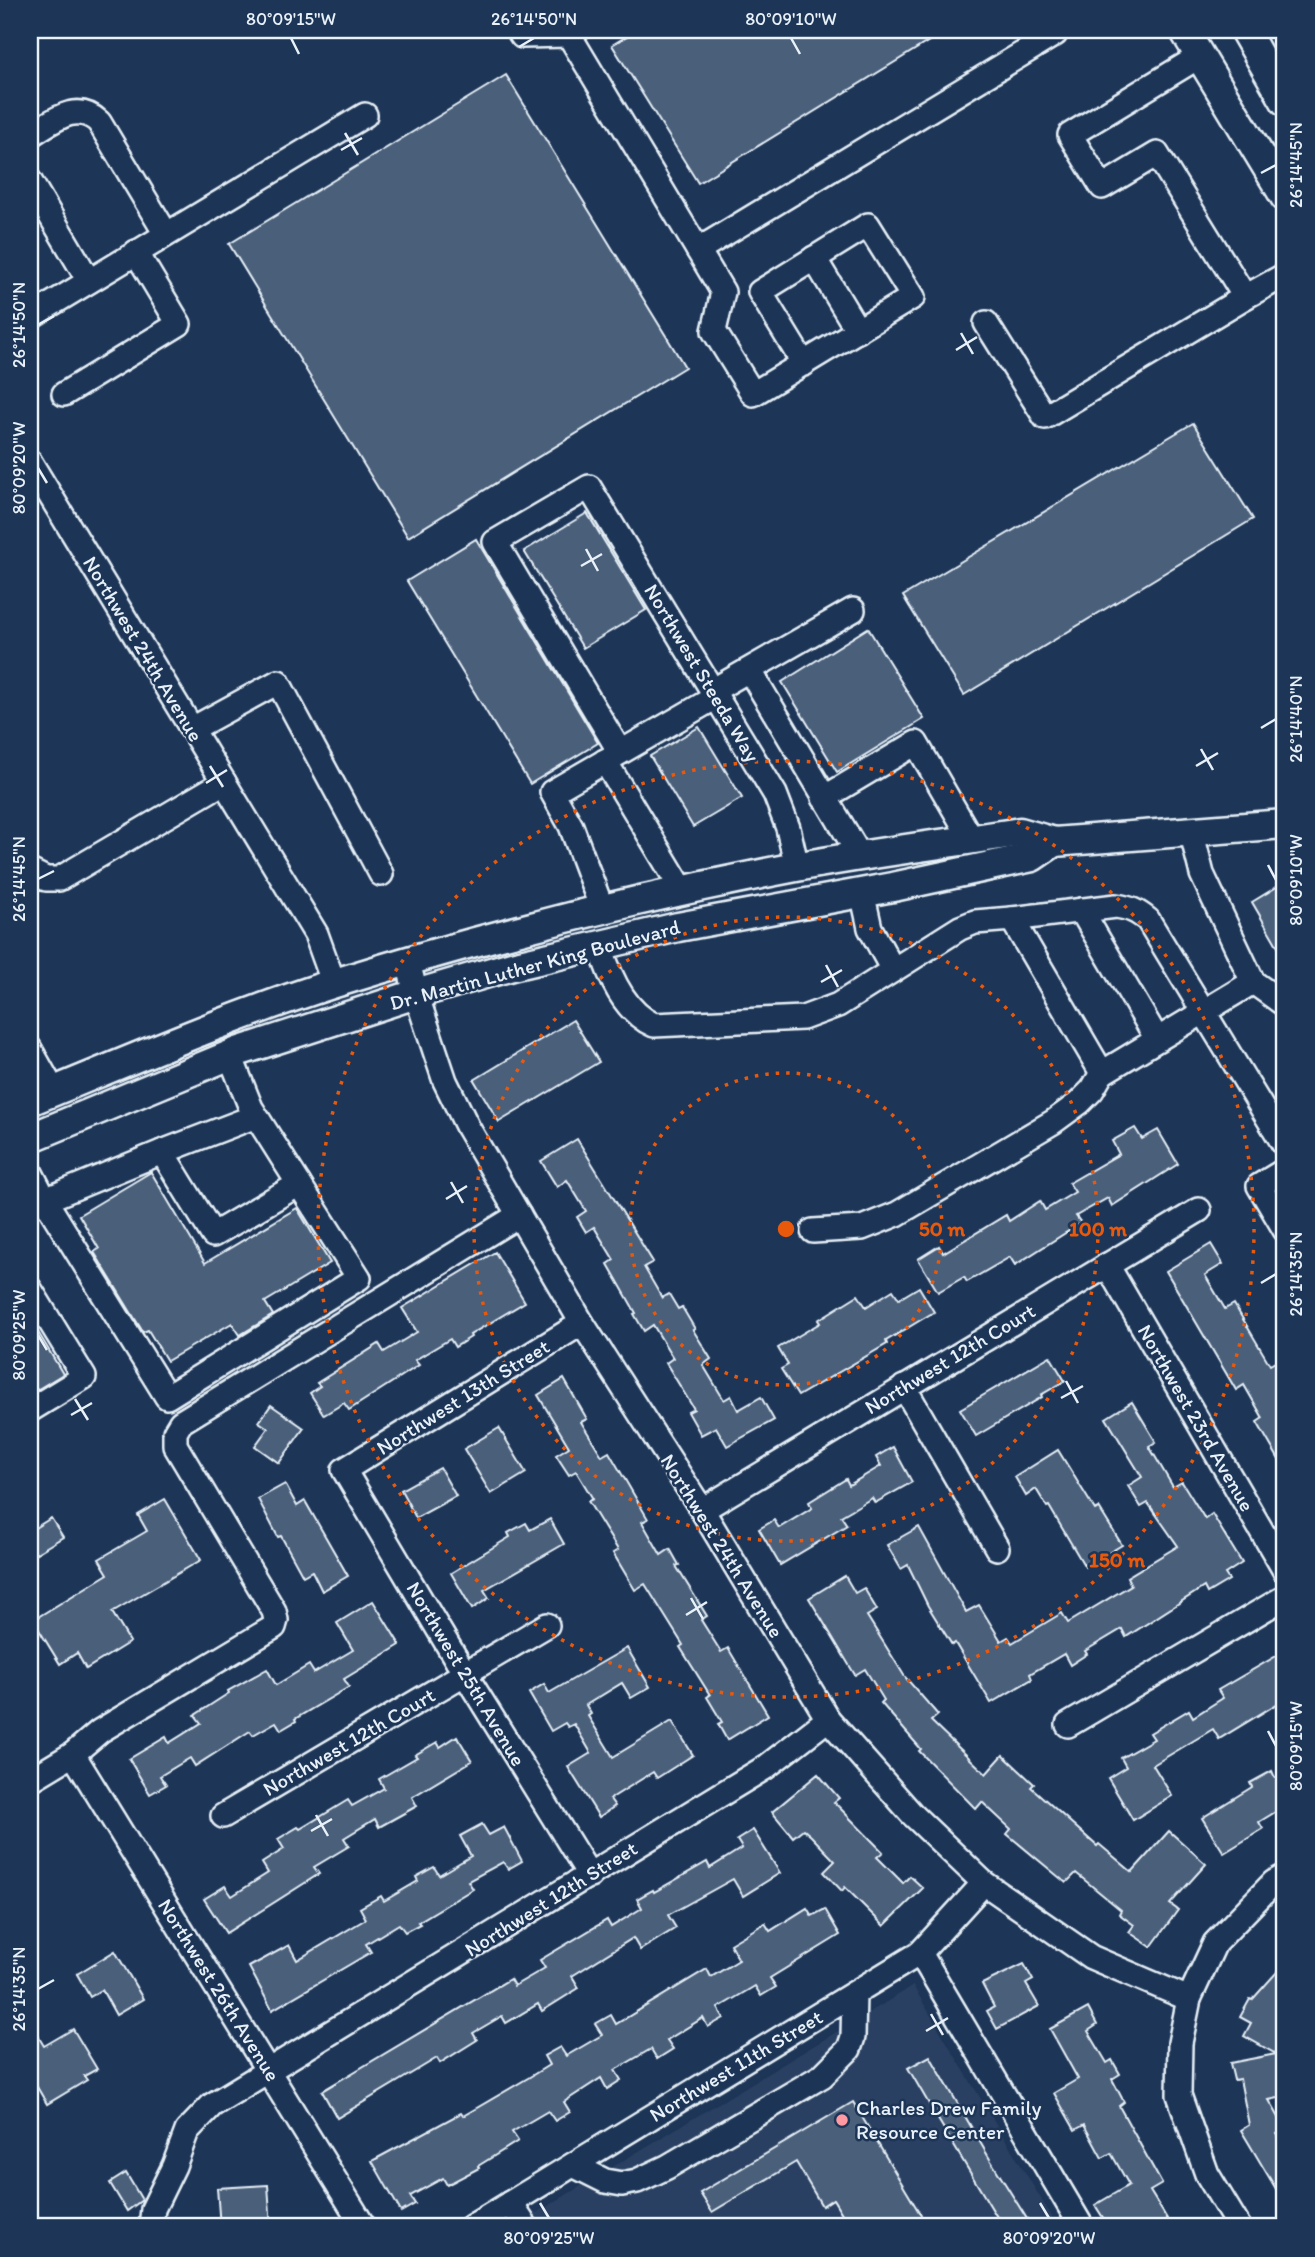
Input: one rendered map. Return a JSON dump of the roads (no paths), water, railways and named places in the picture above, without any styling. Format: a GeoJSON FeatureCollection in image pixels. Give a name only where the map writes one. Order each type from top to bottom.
{"type":"FeatureCollection","features":[{"type":"Feature","properties":{"kind":"main road"},"geometry":{"type":"LineString","coordinates":[[1184,30],[1283,192]]}},
{"type":"Feature","properties":{"kind":"main road"},"geometry":{"type":"LineString","coordinates":[[1244,30],[1285,101]]}},
{"type":"Feature","properties":{"kind":"main road","name":"Dr. Martin Luther King Boulevard"},"geometry":{"type":"LineString","coordinates":[[42,1097],[218,1024],[334,984],[602,909],[683,891],[797,867],[1020,832],[1054,842],[1285,824]]}},
{"type":"Feature","properties":{"kind":"main road","name":"Dr. Martin Luther King Boulevard"},"geometry":{"type":"LineString","coordinates":[[30,1138],[230,1055],[416,994],[512,966],[678,927],[1032,856],[1054,842]]}},
{"type":"Feature","properties":{"kind":"main road"},"geometry":{"type":"LineString","coordinates":[[167,1081],[191,1054],[294,1014],[334,984]]}},
{"type":"Feature","properties":{"kind":"street"},"geometry":{"type":"LineString","coordinates":[[518,30],[522,36],[573,32],[723,292],[714,331],[753,394],[804,364],[913,298],[869,225],[760,292],[804,364]]}},
{"type":"Feature","properties":{"kind":"street"},"geometry":{"type":"LineString","coordinates":[[698,250],[1055,34],[1053,30]]}},
{"type":"Feature","properties":{"kind":"street"},"geometry":{"type":"LineString","coordinates":[[1200,56],[1070,135],[1102,187],[1157,154],[1245,297]]}},
{"type":"Feature","properties":{"kind":"street"},"geometry":{"type":"LineString","coordinates":[[30,135],[66,113],[91,114],[99,122],[166,234]]}},
{"type":"Feature","properties":{"kind":"street"},"geometry":{"type":"LineString","coordinates":[[30,317],[365,114]]}},
{"type":"Feature","properties":{"kind":"street"},"geometry":{"type":"LineString","coordinates":[[30,181],[89,281]]}},
{"type":"Feature","properties":{"kind":"street"},"geometry":{"type":"LineString","coordinates":[[64,394],[179,324],[136,252]]}},
{"type":"Feature","properties":{"kind":"street"},"geometry":{"type":"LineString","coordinates":[[814,258],[858,331]]}},
{"type":"Feature","properties":{"kind":"street"},"geometry":{"type":"LineString","coordinates":[[986,323],[1045,417],[1285,275]]}},
{"type":"Feature","properties":{"kind":"street","name":"Northwest 24th Avenue"},"geometry":{"type":"LineString","coordinates":[[30,462],[316,934],[334,984]]}},
{"type":"Feature","properties":{"kind":"street","name":"Northwest Steeda Way"},"geometry":{"type":"LineString","coordinates":[[612,757],[495,541],[589,487],[775,794],[788,828],[797,867]]}},
{"type":"Feature","properties":{"kind":"street"},"geometry":{"type":"LineString","coordinates":[[602,909],[571,826],[552,792],[853,610]]}},
{"type":"Feature","properties":{"kind":"street"},"geometry":{"type":"LineString","coordinates":[[750,671],[860,856]]}},
{"type":"Feature","properties":{"kind":"street"},"geometry":{"type":"LineString","coordinates":[[192,729],[278,682],[381,874]]}},
{"type":"Feature","properties":{"kind":"street"},"geometry":{"type":"LineString","coordinates":[[824,798],[916,743],[972,840]]}},
{"type":"Feature","properties":{"kind":"street"},"geometry":{"type":"LineString","coordinates":[[612,757],[683,891]]}},
{"type":"Feature","properties":{"kind":"street"},"geometry":{"type":"LineString","coordinates":[[30,871],[46,879],[59,879],[224,782]]}},
{"type":"Feature","properties":{"kind":"street"},"geometry":{"type":"LineString","coordinates":[[1191,831],[1202,874],[1253,982],[1285,1005]]}},
{"type":"Feature","properties":{"kind":"street"},"geometry":{"type":"LineString","coordinates":[[862,892],[870,928],[892,970]]}},
{"type":"Feature","properties":{"kind":"street"},"geometry":{"type":"LineString","coordinates":[[600,946],[607,968],[630,1007],[643,1020],[654,1025],[803,1018],[838,1005],[960,928],[975,922],[1116,906],[1130,908],[1148,920],[1285,1146]]}},
{"type":"Feature","properties":{"kind":"street"},"geometry":{"type":"LineString","coordinates":[[1081,910],[1157,1039]]}},
{"type":"Feature","properties":{"kind":"street"},"geometry":{"type":"LineString","coordinates":[[1012,919],[1102,1073]]}},
{"type":"Feature","properties":{"kind":"street","name":"Northwest 24th Avenue"},"geometry":{"type":"LineString","coordinates":[[408,962],[444,1081],[468,1128],[582,1323],[702,1510],[828,1719],[912,1814],[984,1883],[1091,1957],[1189,1999]]}},
{"type":"Feature","properties":{"kind":"street"},"geometry":{"type":"LineString","coordinates":[[813,1231],[862,1228],[897,1214],[1053,1122],[1092,1090],[1102,1073],[1253,982]]}},
{"type":"Feature","properties":{"kind":"street"},"geometry":{"type":"LineString","coordinates":[[30,1049],[42,1097]]}},
{"type":"Feature","properties":{"kind":"street"},"geometry":{"type":"LineString","coordinates":[[30,1171],[167,1397],[359,1278],[256,1116],[230,1055]]}},
{"type":"Feature","properties":{"kind":"street"},"geometry":{"type":"LineString","coordinates":[[46,1200],[256,1116]]}},
{"type":"Feature","properties":{"kind":"street"},"geometry":{"type":"LineString","coordinates":[[162,1152],[213,1235],[299,1184]]}},
{"type":"Feature","properties":{"kind":"street"},"geometry":{"type":"LineString","coordinates":[[1285,1170],[1259,1186],[1285,1230]]}},
{"type":"Feature","properties":{"kind":"street","name":"Northwest 12th Court"},"geometry":{"type":"LineString","coordinates":[[702,1510],[1199,1210]]}},
{"type":"Feature","properties":{"kind":"street"},"geometry":{"type":"LineString","coordinates":[[30,1780],[73,1754],[100,1731],[274,1627],[274,1611],[175,1445],[175,1432],[181,1422],[519,1215]]}},
{"type":"Feature","properties":{"kind":"street","name":"Northwest 23rd Avenue"},"geometry":{"type":"LineString","coordinates":[[1107,1265],[1285,1571]]}},
{"type":"Feature","properties":{"kind":"street"},"geometry":{"type":"LineString","coordinates":[[30,1410],[84,1377],[32,1298]]}},
{"type":"Feature","properties":{"kind":"street","name":"Northwest 13th Street"},"geometry":{"type":"LineString","coordinates":[[344,1471],[582,1323]]}},
{"type":"Feature","properties":{"kind":"street"},"geometry":{"type":"LineString","coordinates":[[904,1387],[997,1548]]}},
{"type":"Feature","properties":{"kind":"street","name":"Northwest 25th Avenue"},"geometry":{"type":"LineString","coordinates":[[344,1471],[590,1876]]}},
{"type":"Feature","properties":{"kind":"street"},"geometry":{"type":"LineString","coordinates":[[1068,1725],[1285,1597]]}},
{"type":"Feature","properties":{"kind":"street","name":"Northwest 12th Court"},"geometry":{"type":"LineString","coordinates":[[223,1816],[547,1625]]}},
{"type":"Feature","properties":{"kind":"street","name":"Northwest 12th Street"},"geometry":{"type":"LineString","coordinates":[[151,2227],[153,2209],[187,2132],[212,2105],[766,1767],[828,1719]]}},
{"type":"Feature","properties":{"kind":"street","name":"Northwest 26th Avenue"},"geometry":{"type":"LineString","coordinates":[[73,1754],[364,2227]]}},
{"type":"Feature","properties":{"kind":"street"},"geometry":{"type":"LineString","coordinates":[[1239,2227],[1207,2174],[1180,2095],[1180,2043],[1189,1999],[1215,1943],[1274,1882],[1285,1875]]}},
{"type":"Feature","properties":{"kind":"street","name":"Northwest 11th Street"},"geometry":{"type":"LineString","coordinates":[[471,2227],[920,1953],[984,1883]]}},
{"type":"Feature","properties":{"kind":"street"},"geometry":{"type":"LineString","coordinates":[[920,1953],[1083,2227]]}},
{"type":"Feature","properties":{"kind":"street"},"geometry":{"type":"LineString","coordinates":[[573,2165],[605,2181],[622,2184],[637,2181],[667,2167],[822,2076],[849,2049],[853,2037],[854,1994]]}},
{"type":"Feature","properties":{"kind":"street"},"geometry":{"type":"LineString","coordinates":[[510,2203],[527,2227]]}},
{"type":"Feature","properties":{"kind":"place","name":"Charles Drew Family Resource Center"},"geometry":{"type":"Point","coordinates":[842,2120]}}]}
